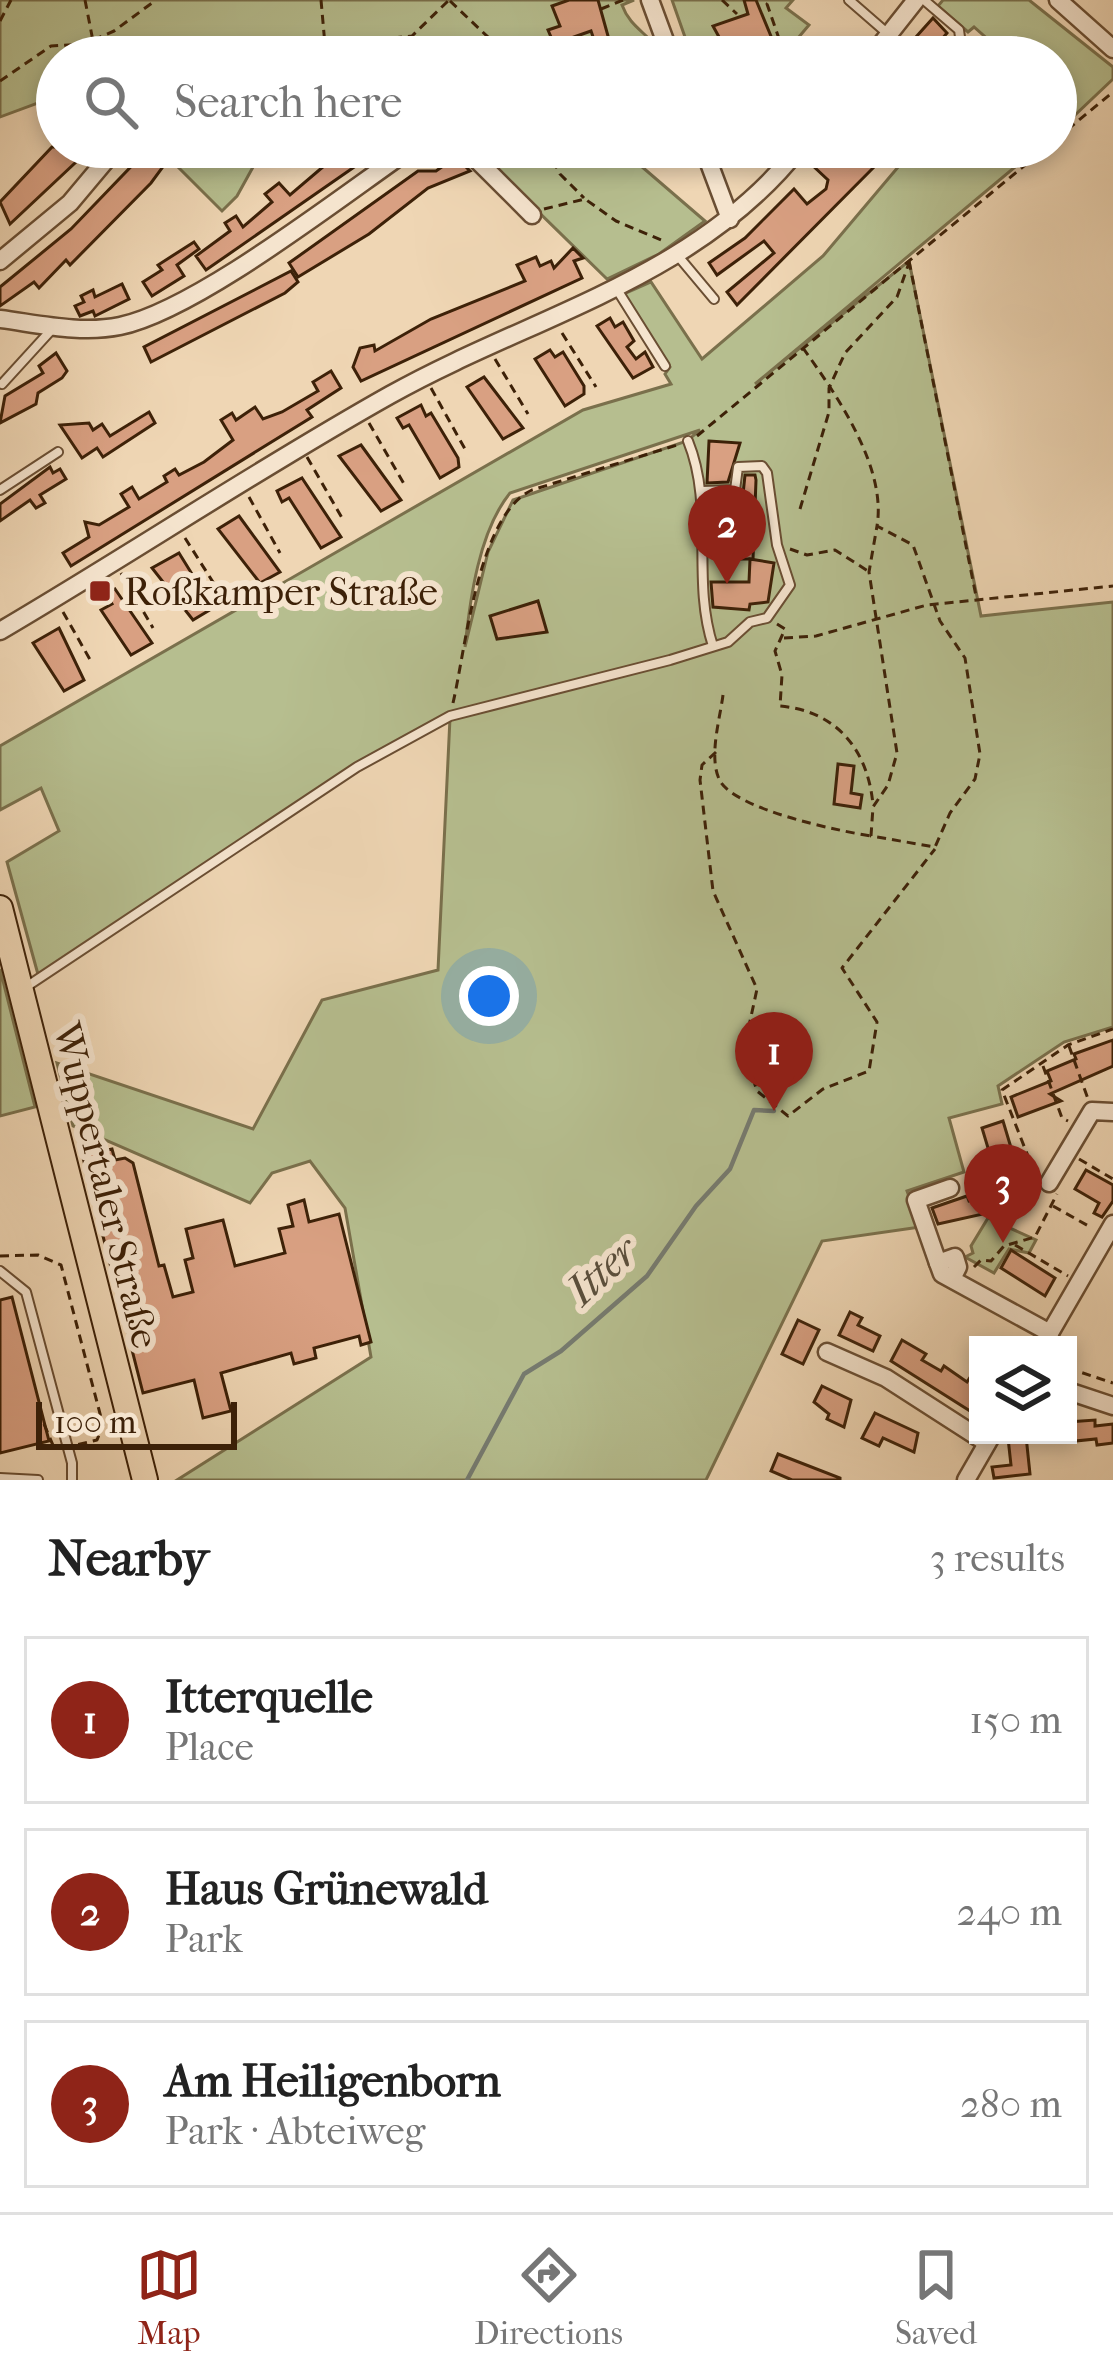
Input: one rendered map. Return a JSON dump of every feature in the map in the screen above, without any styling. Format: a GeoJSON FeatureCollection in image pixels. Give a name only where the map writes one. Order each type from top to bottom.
{"type":"FeatureCollection","features":[{"type":"Feature","properties":{"kind":"main road","name":"Wuppertaler Straße"},"geometry":{"type":"LineString","coordinates":[[0,908],[145,1480]]}},
{"type":"Feature","properties":{"kind":"street"},"geometry":{"type":"LineString","coordinates":[[650,0],[663,36]]}},
{"type":"Feature","properties":{"kind":"street"},"geometry":{"type":"LineString","coordinates":[[888,34],[920,0]]}},
{"type":"Feature","properties":{"kind":"street"},"geometry":{"type":"LineString","coordinates":[[1058,0],[1113,49]]}},
{"type":"Feature","properties":{"kind":"street"},"geometry":{"type":"LineString","coordinates":[[0,261],[70,203],[99,168]]}},
{"type":"Feature","properties":{"kind":"street"},"geometry":{"type":"LineString","coordinates":[[0,319],[55,326],[122,326],[158,312],[247,260],[381,168]]}},
{"type":"Feature","properties":{"kind":"street"},"geometry":{"type":"LineString","coordinates":[[485,168],[532,215]]}},
{"type":"Feature","properties":{"kind":"street"},"geometry":{"type":"LineString","coordinates":[[712,168],[730,219]]}},
{"type":"Feature","properties":{"kind":"street"},"geometry":{"type":"LineString","coordinates":[[0,631],[362,411],[682,253],[730,219],[780,168]]}},
{"type":"Feature","properties":{"kind":"street"},"geometry":{"type":"LineString","coordinates":[[1049,1183],[1092,1111],[1113,1112]]}},
{"type":"Feature","properties":{"kind":"street"},"geometry":{"type":"LineString","coordinates":[[950,1188],[916,1200],[941,1274],[1041,1336]]}},
{"type":"Feature","properties":{"kind":"street"},"geometry":{"type":"LineString","coordinates":[[1048,1336],[1110,1230]]}},
{"type":"Feature","properties":{"kind":"street"},"geometry":{"type":"LineString","coordinates":[[827,1352],[886,1378],[969,1427]]}},
{"type":"Feature","properties":{"kind":"street"},"geometry":{"type":"LineString","coordinates":[[1077,1394],[1113,1406]]}},
{"type":"Feature","properties":{"kind":"street"},"geometry":{"type":"LineString","coordinates":[[966,1480],[987,1444]]}},
{"type":"Feature","properties":{"kind":"lane"},"geometry":{"type":"LineString","coordinates":[[849,0],[888,34]]}},
{"type":"Feature","properties":{"kind":"lane"},"geometry":{"type":"LineString","coordinates":[[920,0],[959,30],[960,36]]}},
{"type":"Feature","properties":{"kind":"lane"},"geometry":{"type":"LineString","coordinates":[[682,253],[714,299]]}},
{"type":"Feature","properties":{"kind":"lane"},"geometry":{"type":"LineString","coordinates":[[616,288],[665,366]]}},
{"type":"Feature","properties":{"kind":"lane"},"geometry":{"type":"LineString","coordinates":[[2,384],[55,326]]}},
{"type":"Feature","properties":{"kind":"lane"},"geometry":{"type":"LineString","coordinates":[[688,441],[702,491],[701,609],[713,646]]}},
{"type":"Feature","properties":{"kind":"lane"},"geometry":{"type":"LineString","coordinates":[[0,490],[58,452]]}},
{"type":"Feature","properties":{"kind":"lane"},"geometry":{"type":"LineString","coordinates":[[21,990],[357,766],[450,716],[728,642],[750,622],[767,618],[790,585],[777,545],[767,473],[761,466],[738,466],[730,493],[702,491]]}},
{"type":"Feature","properties":{"kind":"lane"},"geometry":{"type":"LineString","coordinates":[[0,1270],[26,1292],[68,1448],[72,1480]]}},
{"type":"Feature","properties":{"kind":"lane"},"geometry":{"type":"LineString","coordinates":[[0,1478],[38,1480]]}},
{"type":"Feature","properties":{"kind":"path"},"geometry":{"type":"LineString","coordinates":[[0,21],[11,0]]}},
{"type":"Feature","properties":{"kind":"path"},"geometry":{"type":"LineString","coordinates":[[85,0],[92,36]]}},
{"type":"Feature","properties":{"kind":"path"},"geometry":{"type":"LineString","coordinates":[[102,36],[156,0]]}},
{"type":"Feature","properties":{"kind":"path"},"geometry":{"type":"LineString","coordinates":[[321,0],[324,36]]}},
{"type":"Feature","properties":{"kind":"path"},"geometry":{"type":"LineString","coordinates":[[412,36],[449,0],[487,36]]}},
{"type":"Feature","properties":{"kind":"path"},"geometry":{"type":"LineString","coordinates":[[601,9],[623,0]]}},
{"type":"Feature","properties":{"kind":"path"},"geometry":{"type":"LineString","coordinates":[[722,0],[737,14]]}},
{"type":"Feature","properties":{"kind":"path"},"geometry":{"type":"LineString","coordinates":[[772,0],[767,4],[778,36]]}},
{"type":"Feature","properties":{"kind":"path"},"geometry":{"type":"LineString","coordinates":[[0,81],[36,56]]}},
{"type":"Feature","properties":{"kind":"path"},"geometry":{"type":"LineString","coordinates":[[1077,122],[1113,92]]}},
{"type":"Feature","properties":{"kind":"path"},"geometry":{"type":"LineString","coordinates":[[557,168],[585,199],[682,253]]}},
{"type":"Feature","properties":{"kind":"path"},"geometry":{"type":"LineString","coordinates":[[450,716],[488,552],[512,501],[707,431],[1022,168]]}},
{"type":"Feature","properties":{"kind":"path"},"geometry":{"type":"LineString","coordinates":[[532,215],[559,202],[585,199]]}},
{"type":"Feature","properties":{"kind":"path"},"geometry":{"type":"LineString","coordinates":[[800,508],[829,412],[829,388],[845,353],[897,297],[909,261]]}},
{"type":"Feature","properties":{"kind":"path"},"geometry":{"type":"LineString","coordinates":[[909,261],[977,601]]}},
{"type":"Feature","properties":{"kind":"path"},"geometry":{"type":"LineString","coordinates":[[553,318],[596,387]]}},
{"type":"Feature","properties":{"kind":"path"},"geometry":{"type":"LineString","coordinates":[[489,348],[528,414]]}},
{"type":"Feature","properties":{"kind":"path"},"geometry":{"type":"LineString","coordinates":[[803,348],[871,468],[877,526],[869,572],[897,753],[888,785],[873,807]]}},
{"type":"Feature","properties":{"kind":"path"},"geometry":{"type":"LineString","coordinates":[[424,377],[465,449]]}},
{"type":"Feature","properties":{"kind":"path"},"geometry":{"type":"LineString","coordinates":[[362,411],[404,484]]}},
{"type":"Feature","properties":{"kind":"path"},"geometry":{"type":"LineString","coordinates":[[302,448],[342,518]]}},
{"type":"Feature","properties":{"kind":"path"},"geometry":{"type":"LineString","coordinates":[[242,484],[280,553]]}},
{"type":"Feature","properties":{"kind":"path"},"geometry":{"type":"LineString","coordinates":[[177,524],[232,612]]}},
{"type":"Feature","properties":{"kind":"path"},"geometry":{"type":"LineString","coordinates":[[716,752],[702,764],[700,780],[713,891],[757,989],[744,1048],[758,1091],[788,1116],[823,1089],[869,1071],[877,1022],[842,968],[928,864],[950,813],[979,770],[965,658],[934,604],[913,545],[877,526]]}},
{"type":"Feature","properties":{"kind":"path"},"geometry":{"type":"LineString","coordinates":[[777,545],[800,555],[835,550],[869,572]]}},
{"type":"Feature","properties":{"kind":"path"},"geometry":{"type":"LineString","coordinates":[[115,561],[153,628]]}},
{"type":"Feature","properties":{"kind":"path"},"geometry":{"type":"LineString","coordinates":[[784,638],[934,604],[1113,586]]}},
{"type":"Feature","properties":{"kind":"path"},"geometry":{"type":"LineString","coordinates":[[55,598],[92,663]]}},
{"type":"Feature","properties":{"kind":"path"},"geometry":{"type":"LineString","coordinates":[[785,629],[775,651],[782,675],[780,706],[824,716],[846,734],[859,753],[873,807],[871,836]]}},
{"type":"Feature","properties":{"kind":"path"},"geometry":{"type":"LineString","coordinates":[[723,695],[716,752],[726,787],[788,819],[935,848]]}},
{"type":"Feature","properties":{"kind":"path"},"geometry":{"type":"LineString","coordinates":[[957,1282],[978,1261],[991,1261],[1014,1244],[1035,1237],[1060,1190],[1030,1171],[1002,1090],[1068,1045],[1113,1029]]}},
{"type":"Feature","properties":{"kind":"path"},"geometry":{"type":"LineString","coordinates":[[1068,1045],[1092,1111]]}},
{"type":"Feature","properties":{"kind":"path"},"geometry":{"type":"LineString","coordinates":[[1042,1062],[1062,1118],[1080,1128]]}},
{"type":"Feature","properties":{"kind":"path"},"geometry":{"type":"LineString","coordinates":[[1067,1153],[1113,1179]]}},
{"type":"Feature","properties":{"kind":"path"},"geometry":{"type":"LineString","coordinates":[[1052,1205],[1110,1230]]}},
{"type":"Feature","properties":{"kind":"path"},"geometry":{"type":"LineString","coordinates":[[1014,1244],[1079,1282]]}},
{"type":"Feature","properties":{"kind":"path"},"geometry":{"type":"LineString","coordinates":[[0,1256],[38,1255],[61,1265],[103,1425],[98,1440],[54,1451],[44,1424]]}},
{"type":"Feature","properties":{"kind":"path"},"geometry":{"type":"LineString","coordinates":[[1077,1371],[1113,1382]]}},
{"type":"Feature","properties":{"kind":"green space"},"geometry":{"type":"Polygon","coordinates":[[[0,0],[634,0],[622,5],[646,36],[36,36],[36,104],[0,117],[0,0]]]}},
{"type":"Feature","properties":{"kind":"green space"},"geometry":{"type":"Polygon","coordinates":[[[672,0],[793,0],[786,8],[809,25],[800,36],[685,36],[672,0]]]}},
{"type":"Feature","properties":{"kind":"green space"},"geometry":{"type":"Polygon","coordinates":[[[943,0],[1029,0],[1074,36],[984,36],[974,27],[968,32],[938,6],[943,0]]]}},
{"type":"Feature","properties":{"kind":"green space"},"geometry":{"type":"Polygon","coordinates":[[[1077,38],[1113,67],[1113,79],[1077,113],[1077,38]]]}},
{"type":"Feature","properties":{"kind":"green space"},"geometry":{"type":"Polygon","coordinates":[[[179,168],[252,168],[222,211],[179,168]]]}},
{"type":"Feature","properties":{"kind":"green space"},"geometry":{"type":"Polygon","coordinates":[[[493,168],[643,168],[705,221],[659,254],[607,279],[493,168]]]}},
{"type":"Feature","properties":{"kind":"green space"},"geometry":{"type":"Polygon","coordinates":[[[897,168],[1014,168],[755,384],[909,261],[981,616],[1113,602],[1113,1027],[1064,1042],[998,1086],[1002,1104],[949,1118],[964,1172],[907,1191],[920,1227],[822,1241],[706,1480],[177,1480],[371,1357],[345,1208],[310,1161],[272,1173],[250,1203],[73,1126],[57,1063],[253,1129],[322,1000],[438,970],[450,718],[357,767],[39,978],[7,862],[59,831],[41,788],[0,810],[0,746],[583,410],[671,384],[665,374],[670,367],[624,294],[651,282],[702,359],[823,256],[897,168]],[[700,430],[510,493],[483,546],[465,647],[488,552],[513,500],[687,441],[700,430]]]}},
{"type":"Feature","properties":{"kind":"green space"},"geometry":{"type":"Polygon","coordinates":[[[0,969],[35,1107],[0,1116],[0,969]]]}},
{"type":"Feature","properties":{"kind":"green space"},"geometry":{"type":"Polygon","coordinates":[[[988,1218],[1036,1240],[1029,1253],[1009,1249],[994,1273],[965,1257],[973,1253],[971,1246],[988,1218]]]}},
{"type":"Feature","properties":{"kind":"building"},"geometry":{"type":"Polygon","coordinates":[[[569,0],[598,0],[608,36],[593,36],[591,31],[551,36],[548,30],[560,26],[552,6],[569,0]]]}},
{"type":"Feature","properties":{"kind":"building"},"geometry":{"type":"Polygon","coordinates":[[[744,0],[756,0],[771,36],[718,36],[713,26],[748,14],[744,0]]]}},
{"type":"Feature","properties":{"kind":"building"},"geometry":{"type":"Polygon","coordinates":[[[933,18],[947,33],[944,36],[917,36],[933,18]]]}},
{"type":"Feature","properties":{"kind":"building"},"geometry":{"type":"Polygon","coordinates":[[[36,164],[36,168],[70,168],[10,224],[0,202],[36,164]]]}},
{"type":"Feature","properties":{"kind":"building"},"geometry":{"type":"Polygon","coordinates":[[[130,168],[162,168],[70,265],[66,260],[39,288],[34,282],[0,306],[0,287],[71,229],[130,168]]]}},
{"type":"Feature","properties":{"kind":"building"},"geometry":{"type":"Polygon","coordinates":[[[322,168],[353,168],[206,270],[196,256],[230,231],[225,223],[236,216],[243,227],[272,202],[265,194],[279,183],[290,195],[322,168]]]}},
{"type":"Feature","properties":{"kind":"building"},"geometry":{"type":"Polygon","coordinates":[[[815,168],[873,168],[737,305],[727,292],[774,253],[764,241],[717,275],[709,263],[745,238],[794,189],[807,204],[826,189],[828,180],[815,168]]]}},
{"type":"Feature","properties":{"kind":"building"},"geometry":{"type":"Polygon","coordinates":[[[418,171],[470,171],[428,188],[369,234],[298,277],[289,263],[418,171]]]}},
{"type":"Feature","properties":{"kind":"building"},"geometry":{"type":"Polygon","coordinates":[[[194,242],[199,249],[177,265],[184,276],[152,296],[143,282],[162,270],[158,265],[194,242]]]}},
{"type":"Feature","properties":{"kind":"building"},"geometry":{"type":"Polygon","coordinates":[[[573,248],[583,258],[574,261],[582,278],[361,381],[353,367],[360,348],[374,345],[375,351],[431,319],[525,281],[517,265],[536,257],[540,266],[551,261],[554,268],[573,248]]]}},
{"type":"Feature","properties":{"kind":"building"},"geometry":{"type":"Polygon","coordinates":[[[291,271],[298,282],[285,293],[151,362],[144,347],[291,271]]]}},
{"type":"Feature","properties":{"kind":"building"},"geometry":{"type":"Polygon","coordinates":[[[122,284],[129,299],[95,316],[93,311],[80,316],[75,306],[84,302],[81,296],[93,290],[95,297],[122,284]]]}},
{"type":"Feature","properties":{"kind":"building"},"geometry":{"type":"Polygon","coordinates":[[[610,318],[615,327],[623,322],[634,341],[627,347],[636,359],[645,352],[653,367],[633,378],[597,326],[610,318]]]}},
{"type":"Feature","properties":{"kind":"building"},"geometry":{"type":"Polygon","coordinates":[[[550,350],[555,357],[563,352],[584,386],[584,394],[565,406],[535,359],[550,350]]]}},
{"type":"Feature","properties":{"kind":"building"},"geometry":{"type":"Polygon","coordinates":[[[56,353],[67,371],[62,378],[38,393],[36,404],[0,423],[5,396],[43,373],[39,366],[56,353]]]}},
{"type":"Feature","properties":{"kind":"building"},"geometry":{"type":"Polygon","coordinates":[[[331,371],[341,388],[307,410],[312,417],[71,566],[63,553],[89,537],[85,522],[99,525],[129,507],[121,494],[132,487],[139,499],[167,482],[164,476],[175,469],[179,475],[204,462],[233,440],[221,420],[232,413],[236,420],[255,407],[263,419],[282,412],[318,391],[313,382],[331,371]]]}},
{"type":"Feature","properties":{"kind":"building"},"geometry":{"type":"Polygon","coordinates":[[[484,377],[523,428],[503,439],[467,387],[484,377]]]}},
{"type":"Feature","properties":{"kind":"building"},"geometry":{"type":"Polygon","coordinates":[[[421,405],[426,416],[431,413],[458,458],[459,467],[440,478],[409,425],[403,428],[397,418],[421,405]]]}},
{"type":"Feature","properties":{"kind":"building"},"geometry":{"type":"Polygon","coordinates":[[[149,412],[155,423],[103,457],[97,448],[82,458],[60,425],[89,423],[93,430],[102,424],[110,436],[149,412]]]}},
{"type":"Feature","properties":{"kind":"building"},"geometry":{"type":"Polygon","coordinates":[[[709,441],[740,443],[728,482],[707,483],[709,441]]]}},
{"type":"Feature","properties":{"kind":"building"},"geometry":{"type":"Polygon","coordinates":[[[361,445],[401,500],[381,511],[339,456],[361,445]]]}},
{"type":"Feature","properties":{"kind":"building"},"geometry":{"type":"Polygon","coordinates":[[[50,467],[53,473],[60,469],[66,479],[40,495],[45,503],[36,508],[30,500],[0,521],[0,504],[50,467]]]}},
{"type":"Feature","properties":{"kind":"building"},"geometry":{"type":"Polygon","coordinates":[[[745,475],[755,475],[756,480],[753,559],[736,559],[736,540],[711,540],[710,523],[740,523],[745,475]]]}},
{"type":"Feature","properties":{"kind":"building"},"geometry":{"type":"Polygon","coordinates":[[[302,478],[341,537],[321,548],[289,498],[282,502],[277,491],[302,478]]]}},
{"type":"Feature","properties":{"kind":"building"},"geometry":{"type":"Polygon","coordinates":[[[239,516],[280,572],[260,583],[218,529],[239,516]]]}},
{"type":"Feature","properties":{"kind":"building"},"geometry":{"type":"Polygon","coordinates":[[[179,553],[213,608],[193,620],[152,568],[179,553]]]}},
{"type":"Feature","properties":{"kind":"building"},"geometry":{"type":"Polygon","coordinates":[[[750,559],[774,563],[768,602],[750,604],[749,610],[713,607],[711,582],[749,582],[750,559]]]}},
{"type":"Feature","properties":{"kind":"building"},"geometry":{"type":"Polygon","coordinates":[[[115,589],[152,643],[131,655],[101,610],[112,604],[106,594],[115,589]]]}},
{"type":"Feature","properties":{"kind":"building"},"geometry":{"type":"Polygon","coordinates":[[[538,601],[547,632],[497,639],[490,616],[538,601]]]}},
{"type":"Feature","properties":{"kind":"building"},"geometry":{"type":"Polygon","coordinates":[[[59,628],[84,680],[64,691],[33,643],[59,628]]]}},
{"type":"Feature","properties":{"kind":"building"},"geometry":{"type":"Polygon","coordinates":[[[838,764],[854,766],[851,793],[862,795],[860,808],[834,804],[838,764]]]}},
{"type":"Feature","properties":{"kind":"building"},"geometry":{"type":"Polygon","coordinates":[[[1113,1040],[1113,1066],[1050,1094],[1061,1101],[1018,1117],[1011,1097],[1051,1081],[1047,1071],[1076,1059],[1074,1054],[1113,1040]]]}},
{"type":"Feature","properties":{"kind":"building"},"geometry":{"type":"Polygon","coordinates":[[[1003,1121],[1018,1171],[997,1178],[982,1128],[1003,1121]]]}},
{"type":"Feature","properties":{"kind":"building"},"geometry":{"type":"Polygon","coordinates":[[[89,1135],[98,1152],[112,1149],[115,1160],[125,1158],[133,1163],[159,1266],[164,1265],[173,1297],[193,1292],[185,1260],[193,1258],[186,1229],[223,1220],[235,1266],[285,1253],[279,1229],[293,1226],[288,1205],[304,1200],[309,1222],[339,1214],[371,1342],[361,1345],[359,1336],[314,1348],[316,1358],[294,1364],[291,1353],[221,1373],[231,1411],[203,1418],[194,1380],[143,1393],[78,1138],[89,1135]]]}},
{"type":"Feature","properties":{"kind":"building"},"geometry":{"type":"Polygon","coordinates":[[[1086,1170],[1113,1185],[1113,1201],[1102,1217],[1094,1213],[1099,1203],[1075,1189],[1086,1170]]]}},
{"type":"Feature","properties":{"kind":"building"},"geometry":{"type":"Polygon","coordinates":[[[995,1194],[1003,1224],[987,1213],[938,1224],[932,1208],[967,1196],[969,1201],[995,1194]]]}},
{"type":"Feature","properties":{"kind":"building"},"geometry":{"type":"Polygon","coordinates":[[[1011,1250],[1055,1278],[1045,1296],[1001,1268],[1011,1250]]]}},
{"type":"Feature","properties":{"kind":"building"},"geometry":{"type":"Polygon","coordinates":[[[12,1297],[49,1441],[0,1453],[0,1300],[12,1297]]]}},
{"type":"Feature","properties":{"kind":"building"},"geometry":{"type":"Polygon","coordinates":[[[850,1312],[862,1318],[858,1325],[880,1336],[873,1351],[839,1335],[850,1312]]]}},
{"type":"Feature","properties":{"kind":"building"},"geometry":{"type":"Polygon","coordinates":[[[798,1320],[819,1330],[803,1364],[782,1354],[798,1320]]]}},
{"type":"Feature","properties":{"kind":"building"},"geometry":{"type":"Polygon","coordinates":[[[902,1340],[926,1354],[922,1360],[941,1371],[944,1366],[967,1382],[969,1379],[969,1410],[891,1361],[902,1340]]]}},
{"type":"Feature","properties":{"kind":"building"},"geometry":{"type":"Polygon","coordinates":[[[822,1386],[851,1400],[844,1427],[827,1419],[829,1414],[814,1402],[822,1386]]]}},
{"type":"Feature","properties":{"kind":"building"},"geometry":{"type":"Polygon","coordinates":[[[875,1413],[918,1433],[914,1452],[883,1438],[879,1446],[862,1438],[875,1413]]]}},
{"type":"Feature","properties":{"kind":"building"},"geometry":{"type":"Polygon","coordinates":[[[1077,1421],[1113,1424],[1113,1443],[1077,1441],[1077,1421]]]}},
{"type":"Feature","properties":{"kind":"building"},"geometry":{"type":"Polygon","coordinates":[[[1009,1444],[1027,1444],[1030,1474],[994,1478],[992,1467],[1011,1465],[1009,1444]]]}},
{"type":"Feature","properties":{"kind":"building"},"geometry":{"type":"Polygon","coordinates":[[[778,1454],[840,1480],[792,1480],[771,1471],[778,1454]]]}},
{"type":"Feature","properties":{"kind":"waterway","name":"Itter"},"geometry":{"type":"LineString","coordinates":[[467,1480],[524,1374],[561,1351],[647,1276],[696,1206],[730,1169],[754,1110],[774,1111]]}},
{"type":"Feature","properties":{"kind":"place","name":"Haus Grünewald"},"geometry":{"type":"Point","coordinates":[727,584]}},
{"type":"Feature","properties":{"kind":"place","name":"Roßkamper Straße"},"geometry":{"type":"Point","coordinates":[100,591]}},
{"type":"Feature","properties":{"kind":"place","name":"Itterquelle"},"geometry":{"type":"Point","coordinates":[774,1111]}},
{"type":"Feature","properties":{"kind":"place","name":"Am Heiligenborn"},"geometry":{"type":"Point","coordinates":[1003,1243]}}]}
